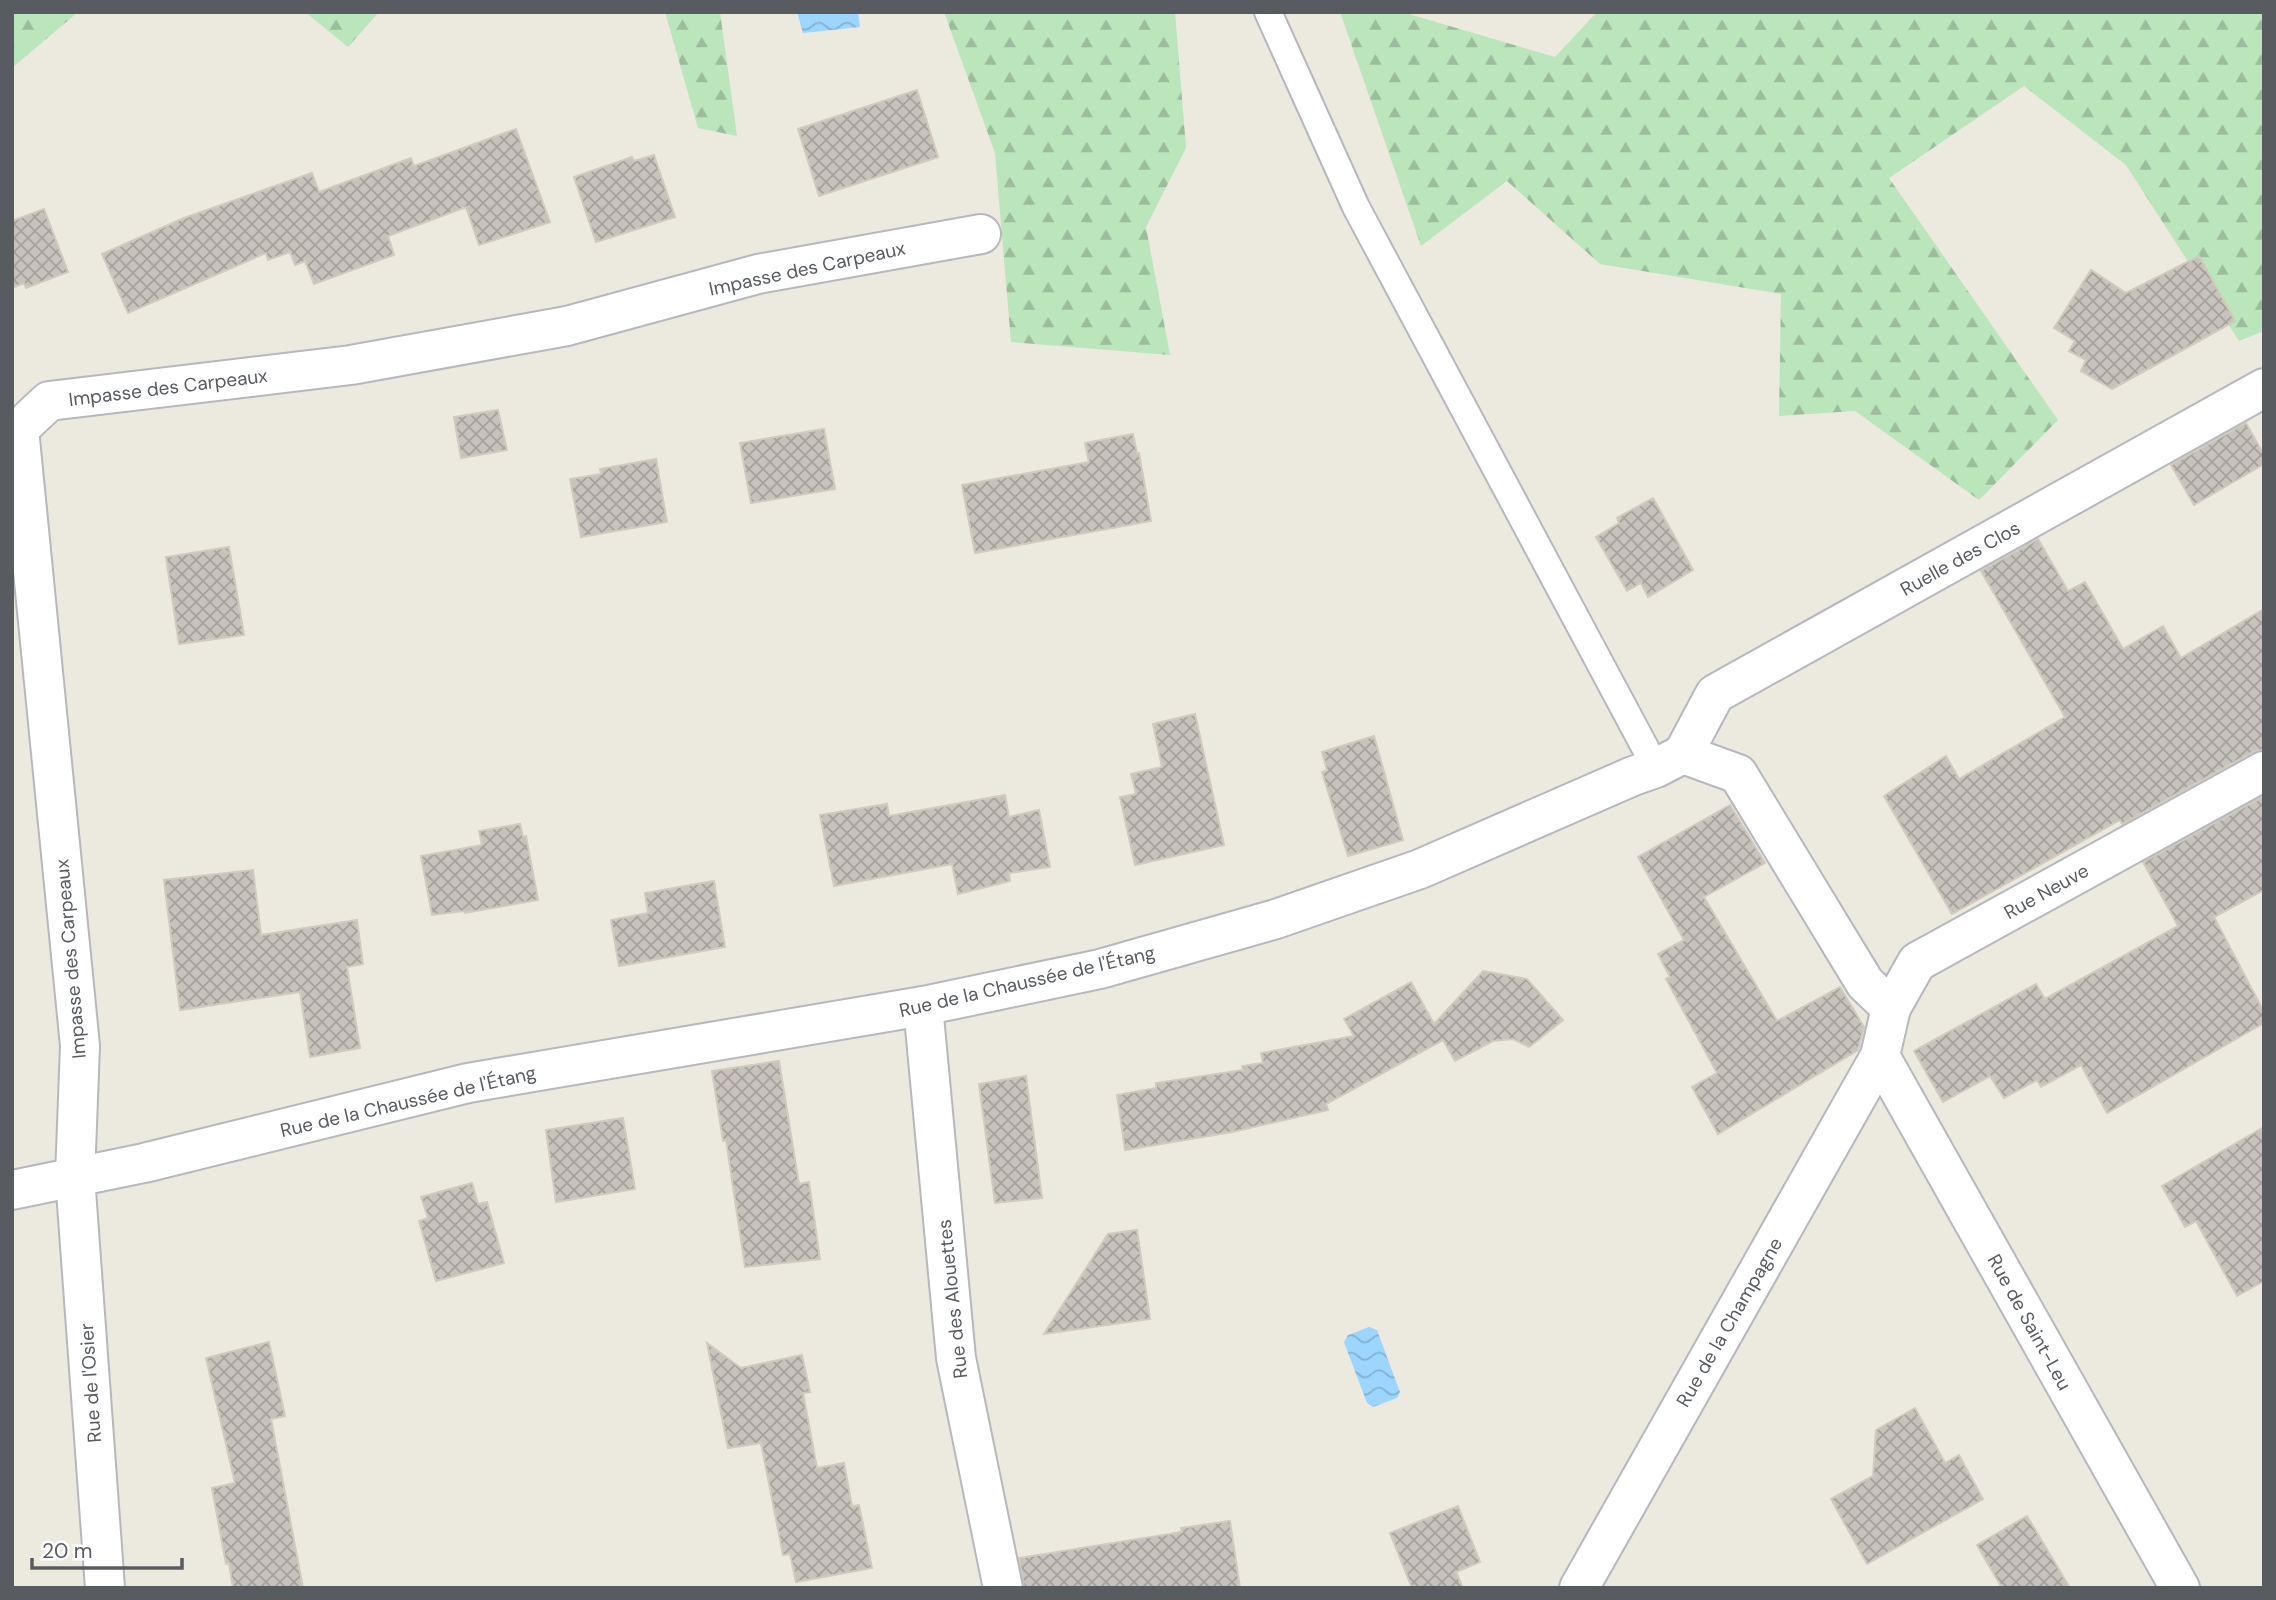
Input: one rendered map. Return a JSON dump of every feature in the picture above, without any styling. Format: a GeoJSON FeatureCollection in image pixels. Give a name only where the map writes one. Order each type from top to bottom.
{"type":"FeatureCollection","features":[{"type":"Feature","properties":{"kind":"street","name":"Impasse des Carpeaux"},"geometry":{"type":"LineString","coordinates":[[75,1177],[80,1046],[19,429],[49,401],[351,365],[567,326],[758,274],[981,234]]}},
{"type":"Feature","properties":{"kind":"street","name":"Ruelle des Clos"},"geometry":{"type":"LineString","coordinates":[[1670,761],[1715,694],[2264,388]]}},
{"type":"Feature","properties":{"kind":"street","name":"Rue de la Chaussée de l'Étang"},"geometry":{"type":"LineString","coordinates":[[12,1190],[144,1163],[468,1083],[923,1006],[1100,969],[1276,919],[1420,869],[1670,761]]}},
{"type":"Feature","properties":{"kind":"street"},"geometry":{"type":"LineString","coordinates":[[1670,761],[1738,774],[1865,983],[1891,1008]]}},
{"type":"Feature","properties":{"kind":"street","name":"Rue Neuve"},"geometry":{"type":"LineString","coordinates":[[1880,1056],[1891,1008],[1917,962],[2264,771]]}},
{"type":"Feature","properties":{"kind":"street","name":"Rue des Alouettes"},"geometry":{"type":"LineString","coordinates":[[923,1006],[956,1358],[1003,1588]]}},
{"type":"Feature","properties":{"kind":"street","name":"Rue de la Champagne"},"geometry":{"type":"LineString","coordinates":[[1578,1588],[1880,1056]]}},
{"type":"Feature","properties":{"kind":"street","name":"Rue de Saint-Leu"},"geometry":{"type":"LineString","coordinates":[[1880,1056],[2180,1588]]}},
{"type":"Feature","properties":{"kind":"street","name":"Rue de l'Osier"},"geometry":{"type":"LineString","coordinates":[[75,1177],[105,1588]]}},
{"type":"Feature","properties":{"kind":"lane"},"geometry":{"type":"LineString","coordinates":[[1268,12],[1356,207],[1670,761]]}},
{"type":"Feature","properties":{"kind":"green space"},"geometry":{"type":"Polygon","coordinates":[[[12,12],[78,12],[12,68],[12,12]]]}},
{"type":"Feature","properties":{"kind":"green space"},"geometry":{"type":"Polygon","coordinates":[[[305,12],[379,12],[348,47],[305,12]]]}},
{"type":"Feature","properties":{"kind":"green space"},"geometry":{"type":"Polygon","coordinates":[[[665,12],[720,12],[737,136],[698,128],[665,12]]]}},
{"type":"Feature","properties":{"kind":"green space"},"geometry":{"type":"Polygon","coordinates":[[[944,12],[1175,12],[1186,148],[1146,227],[1170,355],[1011,342],[995,153],[944,12]]]}},
{"type":"Feature","properties":{"kind":"green space"},"geometry":{"type":"Polygon","coordinates":[[[1340,12],[1402,12],[1555,57],[1597,12],[2264,12],[2264,331],[2239,341],[2126,165],[2024,86],[1889,178],[2058,420],[1979,500],[1855,411],[1779,416],[1781,294],[1600,264],[1507,181],[1421,246],[1340,12]]]}},
{"type":"Feature","properties":{"kind":"water"},"geometry":{"type":"Polygon","coordinates":[[[797,12],[858,12],[860,27],[803,33],[797,12]]]}},
{"type":"Feature","properties":{"kind":"water"},"geometry":{"type":"Polygon","coordinates":[[[1369,1327],[1377,1330],[1400,1392],[1397,1398],[1373,1407],[1367,1403],[1344,1342],[1348,1335],[1369,1327]]]}},
{"type":"Feature","properties":{"kind":"building"},"geometry":{"type":"Polygon","coordinates":[[[917,90],[938,157],[819,196],[798,129],[917,90]]]}},
{"type":"Feature","properties":{"kind":"building"},"geometry":{"type":"Polygon","coordinates":[[[516,129],[550,222],[479,245],[466,207],[388,236],[394,255],[314,284],[305,261],[295,265],[290,252],[268,260],[266,253],[128,313],[102,254],[184,218],[312,173],[319,192],[411,158],[414,166],[516,129]]]}},
{"type":"Feature","properties":{"kind":"building"},"geometry":{"type":"Polygon","coordinates":[[[654,155],[675,217],[596,242],[574,177],[632,157],[634,161],[654,155]]]}},
{"type":"Feature","properties":{"kind":"building"},"geometry":{"type":"Polygon","coordinates":[[[44,209],[68,272],[26,288],[24,283],[12,288],[12,221],[44,209]]]}},
{"type":"Feature","properties":{"kind":"building"},"geometry":{"type":"Polygon","coordinates":[[[2199,256],[2235,321],[2112,389],[2081,371],[2086,360],[2069,351],[2075,341],[2054,328],[2091,270],[2126,293],[2199,256]]]}},
{"type":"Feature","properties":{"kind":"building"},"geometry":{"type":"Polygon","coordinates":[[[498,410],[507,450],[461,458],[454,417],[498,410]]]}},
{"type":"Feature","properties":{"kind":"building"},"geometry":{"type":"Polygon","coordinates":[[[2246,423],[2264,455],[2264,464],[2194,505],[2171,465],[2246,423]]]}},
{"type":"Feature","properties":{"kind":"building"},"geometry":{"type":"Polygon","coordinates":[[[824,429],[835,489],[751,503],[740,443],[824,429]]]}},
{"type":"Feature","properties":{"kind":"building"},"geometry":{"type":"Polygon","coordinates":[[[1133,434],[1151,521],[975,553],[962,485],[1089,462],[1085,443],[1133,434]]]}},
{"type":"Feature","properties":{"kind":"building"},"geometry":{"type":"Polygon","coordinates":[[[656,459],[667,522],[581,537],[570,479],[601,474],[600,469],[656,459]]]}},
{"type":"Feature","properties":{"kind":"building"},"geometry":{"type":"Polygon","coordinates":[[[1653,498],[1693,570],[1648,597],[1641,583],[1627,591],[1596,537],[1619,523],[1617,518],[1653,498]]]}},
{"type":"Feature","properties":{"kind":"building"},"geometry":{"type":"Polygon","coordinates":[[[2038,539],[2068,591],[2085,582],[2123,649],[2163,626],[2181,658],[2264,609],[2264,749],[2253,752],[2122,824],[2120,820],[1952,914],[1884,796],[1946,756],[1959,779],[2065,717],[1981,571],[2038,539]]]}},
{"type":"Feature","properties":{"kind":"building"},"geometry":{"type":"Polygon","coordinates":[[[229,547],[244,635],[179,644],[166,557],[229,547]]]}},
{"type":"Feature","properties":{"kind":"building"},"geometry":{"type":"Polygon","coordinates":[[[1195,714],[1224,845],[1135,865],[1120,797],[1136,794],[1131,774],[1162,767],[1153,724],[1195,714]]]}},
{"type":"Feature","properties":{"kind":"building"},"geometry":{"type":"Polygon","coordinates":[[[1374,736],[1403,840],[1348,856],[1322,772],[1327,770],[1322,752],[1374,736]]]}},
{"type":"Feature","properties":{"kind":"building"},"geometry":{"type":"Polygon","coordinates":[[[1005,795],[1009,817],[1039,810],[1050,867],[1009,873],[1010,881],[958,894],[952,864],[834,886],[820,815],[887,804],[889,816],[1005,795]]]}},
{"type":"Feature","properties":{"kind":"building"},"geometry":{"type":"Polygon","coordinates":[[[2264,796],[2264,890],[2214,917],[2264,1012],[2264,1023],[2107,1113],[2081,1065],[2041,1087],[2037,1080],[2004,1098],[1990,1076],[1943,1102],[1914,1051],[2036,984],[2045,999],[2178,926],[2143,862],[2264,796]]]}},
{"type":"Feature","properties":{"kind":"building"},"geometry":{"type":"Polygon","coordinates":[[[1730,805],[1765,863],[1704,897],[1777,1021],[1840,987],[1864,1027],[1858,1050],[1718,1134],[1692,1087],[1717,1073],[1666,979],[1670,977],[1658,954],[1684,940],[1638,857],[1730,805]]]}},
{"type":"Feature","properties":{"kind":"building"},"geometry":{"type":"Polygon","coordinates":[[[520,824],[523,837],[526,836],[538,900],[465,913],[432,915],[421,856],[482,845],[479,831],[520,824]]]}},
{"type":"Feature","properties":{"kind":"building"},"geometry":{"type":"Polygon","coordinates":[[[253,870],[261,935],[357,920],[363,964],[347,967],[360,1048],[310,1057],[300,992],[180,1010],[164,880],[253,870]]]}},
{"type":"Feature","properties":{"kind":"building"},"geometry":{"type":"Polygon","coordinates":[[[714,881],[725,947],[619,966],[611,920],[648,913],[645,893],[714,881]]]}},
{"type":"Feature","properties":{"kind":"building"},"geometry":{"type":"Polygon","coordinates":[[[1483,971],[1527,979],[1563,1020],[1529,1047],[1513,1039],[1493,1041],[1455,1061],[1443,1040],[1326,1104],[1328,1110],[1232,1132],[1125,1150],[1117,1095],[1156,1088],[1156,1083],[1243,1070],[1242,1066],[1263,1063],[1261,1053],[1354,1036],[1344,1019],[1411,982],[1434,1024],[1483,971]]]}},
{"type":"Feature","properties":{"kind":"building"},"geometry":{"type":"Polygon","coordinates":[[[779,1061],[799,1184],[809,1182],[820,1259],[745,1267],[726,1140],[723,1141],[712,1071],[779,1061]]]}},
{"type":"Feature","properties":{"kind":"building"},"geometry":{"type":"Polygon","coordinates":[[[1026,1076],[1042,1198],[995,1203],[979,1084],[1026,1076]]]}},
{"type":"Feature","properties":{"kind":"building"},"geometry":{"type":"Polygon","coordinates":[[[623,1118],[635,1189],[556,1202],[546,1130],[623,1118]]]}},
{"type":"Feature","properties":{"kind":"building"},"geometry":{"type":"Polygon","coordinates":[[[2264,1127],[2264,1281],[2237,1296],[2196,1221],[2185,1227],[2162,1186],[2264,1127]]]}},
{"type":"Feature","properties":{"kind":"building"},"geometry":{"type":"Polygon","coordinates":[[[472,1183],[478,1204],[487,1202],[504,1263],[436,1281],[419,1221],[428,1218],[421,1197],[472,1183]]]}},
{"type":"Feature","properties":{"kind":"building"},"geometry":{"type":"Polygon","coordinates":[[[1137,1230],[1150,1319],[1044,1334],[1108,1234],[1137,1230]]]}},
{"type":"Feature","properties":{"kind":"building"},"geometry":{"type":"Polygon","coordinates":[[[269,1342],[285,1416],[271,1419],[303,1588],[233,1588],[212,1488],[235,1483],[206,1358],[269,1342]]]}},
{"type":"Feature","properties":{"kind":"building"},"geometry":{"type":"Polygon","coordinates":[[[707,1343],[741,1368],[802,1355],[810,1392],[803,1393],[817,1468],[844,1463],[852,1506],[859,1505],[872,1568],[796,1582],[790,1554],[783,1555],[761,1443],[728,1448],[707,1343]]]}},
{"type":"Feature","properties":{"kind":"building"},"geometry":{"type":"Polygon","coordinates":[[[1915,1408],[1945,1463],[1959,1455],[1983,1499],[1867,1564],[1831,1499],[1873,1476],[1876,1430],[1915,1408]]]}},
{"type":"Feature","properties":{"kind":"building"},"geometry":{"type":"Polygon","coordinates":[[[1458,1506],[1480,1562],[1456,1572],[1463,1588],[1412,1588],[1390,1533],[1458,1506]]]}},
{"type":"Feature","properties":{"kind":"building"},"geometry":{"type":"Polygon","coordinates":[[[2027,1516],[2070,1588],[2002,1588],[1977,1545],[2027,1516]]]}},
{"type":"Feature","properties":{"kind":"building"},"geometry":{"type":"Polygon","coordinates":[[[1230,1521],[1240,1588],[1024,1588],[1019,1558],[1182,1532],[1181,1528],[1230,1521]]]}}]}
